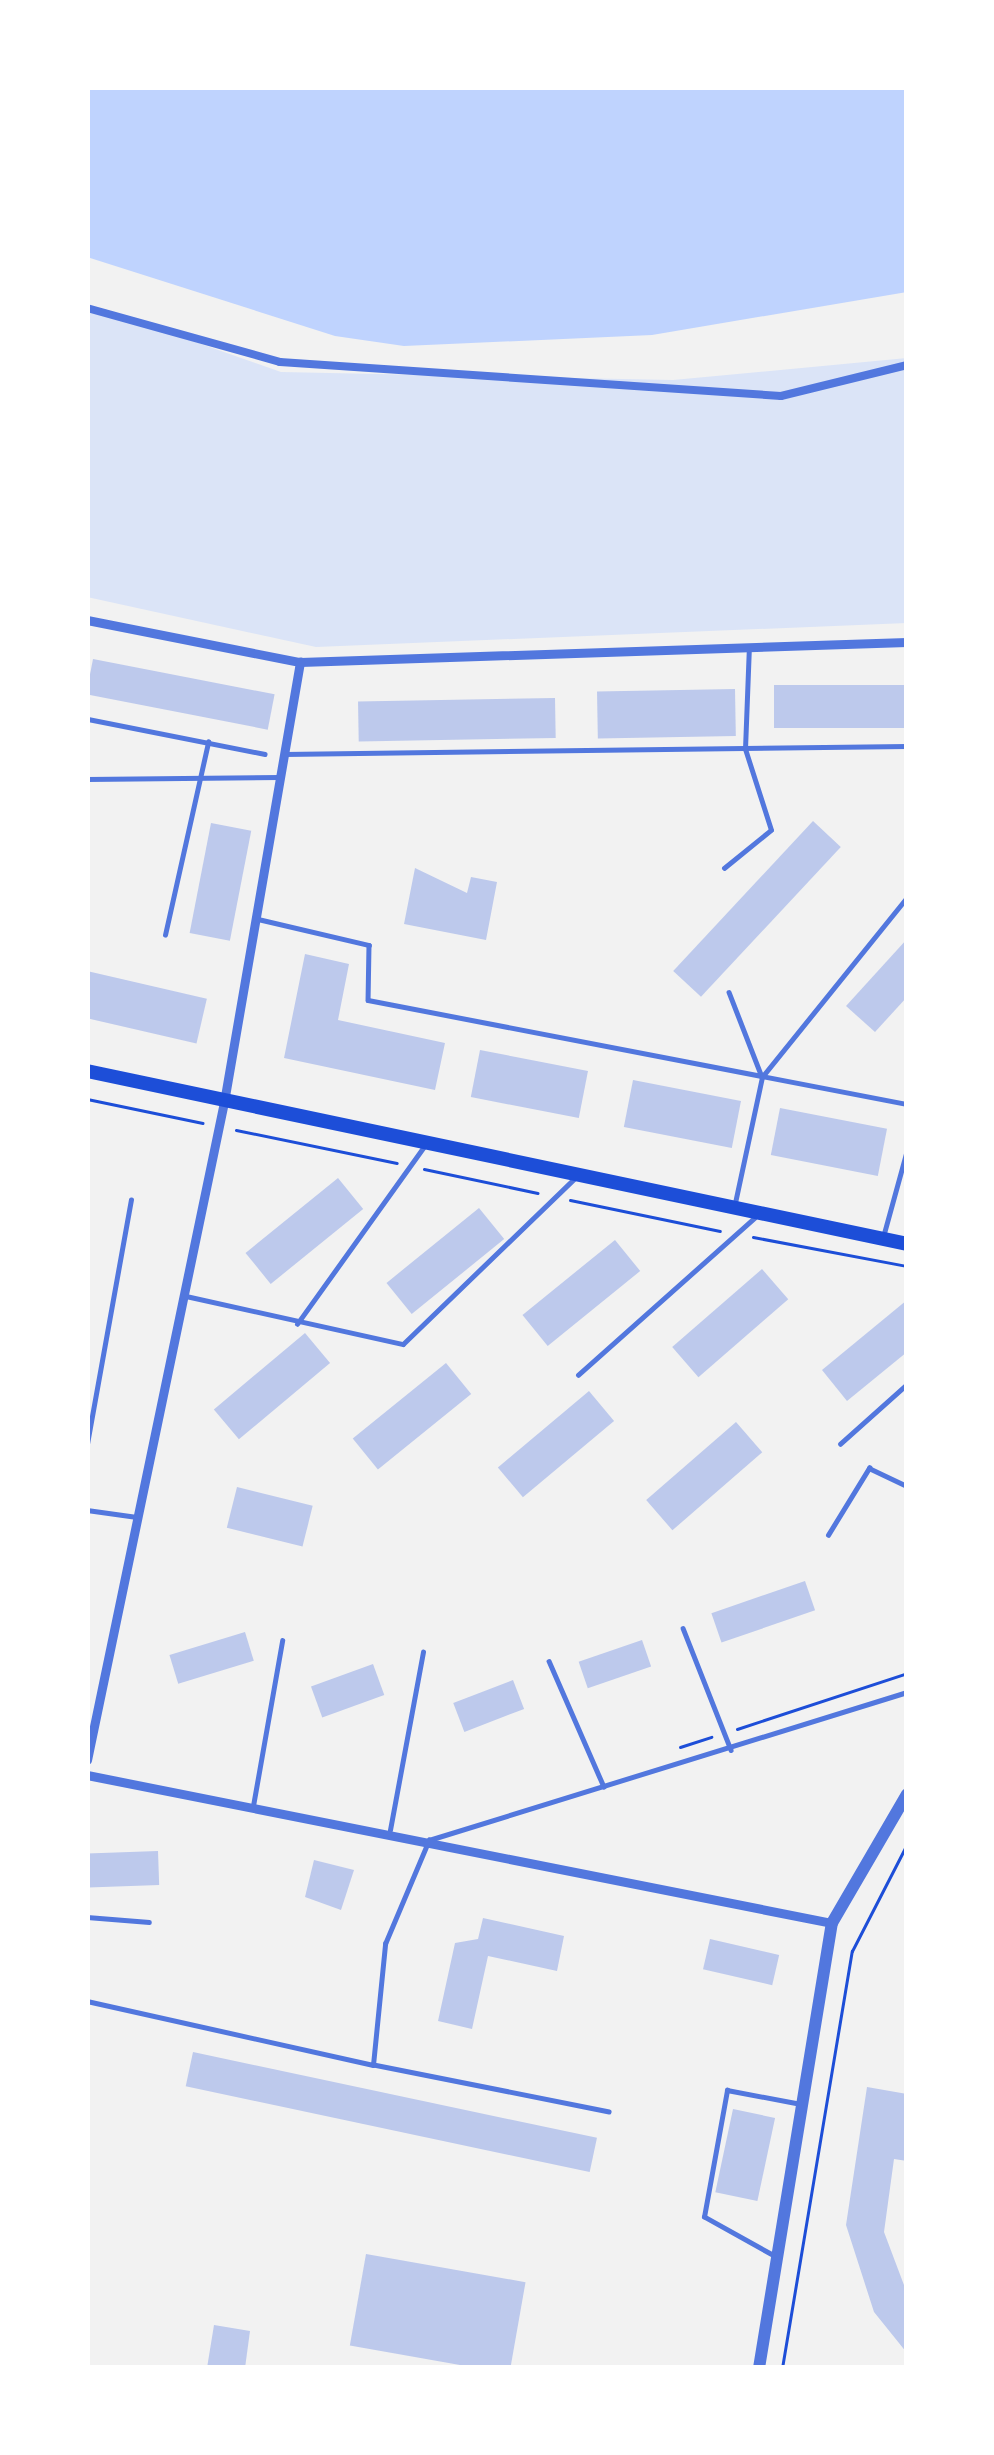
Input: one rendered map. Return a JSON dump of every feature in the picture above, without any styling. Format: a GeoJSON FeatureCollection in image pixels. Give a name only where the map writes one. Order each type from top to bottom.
{"type":"FeatureCollection","features":[{"type":"Feature","properties":{"kind":"main road"},"geometry":{"type":"LineString","coordinates":[[87,1071],[224,1102],[429,1139],[907,1244]]}},
{"type":"Feature","properties":{"kind":"street"},"geometry":{"type":"LineString","coordinates":[[87,308],[304,364],[782,396],[907,365]]}},
{"type":"Feature","properties":{"kind":"street"},"geometry":{"type":"LineString","coordinates":[[87,620],[300,662],[907,642]]}},
{"type":"Feature","properties":{"kind":"street"},"geometry":{"type":"LineString","coordinates":[[87,1760],[224,1102],[300,662]]}},
{"type":"Feature","properties":{"kind":"street"},"geometry":{"type":"LineString","coordinates":[[87,1775],[252,1811],[389,1830],[832,1923]]}},
{"type":"Feature","properties":{"kind":"street"},"geometry":{"type":"LineString","coordinates":[[759,2368],[832,1923],[907,1794]]}},
{"type":"Feature","properties":{"kind":"lane"},"geometry":{"type":"LineString","coordinates":[[724,868],[771,830],[746,749],[749,647]]}},
{"type":"Feature","properties":{"kind":"lane"},"geometry":{"type":"LineString","coordinates":[[88,719],[265,754]]}},
{"type":"Feature","properties":{"kind":"lane"},"geometry":{"type":"LineString","coordinates":[[165,934],[203,783],[208,742]]}},
{"type":"Feature","properties":{"kind":"lane"},"geometry":{"type":"LineString","coordinates":[[284,754],[907,746]]}},
{"type":"Feature","properties":{"kind":"lane"},"geometry":{"type":"LineString","coordinates":[[87,779],[203,783],[281,776]]}},
{"type":"Feature","properties":{"kind":"lane"},"geometry":{"type":"LineString","coordinates":[[733,1208],[762,1077],[907,897]]}},
{"type":"Feature","properties":{"kind":"lane"},"geometry":{"type":"LineString","coordinates":[[258,919],[369,945],[368,1000],[907,1104]]}},
{"type":"Feature","properties":{"kind":"lane"},"geometry":{"type":"LineString","coordinates":[[729,992],[762,1077]]}},
{"type":"Feature","properties":{"kind":"lane"},"geometry":{"type":"LineString","coordinates":[[297,1324],[429,1139]]}},
{"type":"Feature","properties":{"kind":"lane"},"geometry":{"type":"LineString","coordinates":[[882,1240],[907,1150]]}},
{"type":"Feature","properties":{"kind":"lane"},"geometry":{"type":"LineString","coordinates":[[183,1296],[403,1344],[580,1173]]}},
{"type":"Feature","properties":{"kind":"lane"},"geometry":{"type":"LineString","coordinates":[[87,1444],[131,1200]]}},
{"type":"Feature","properties":{"kind":"lane"},"geometry":{"type":"LineString","coordinates":[[578,1376],[758,1214]]}},
{"type":"Feature","properties":{"kind":"lane"},"geometry":{"type":"LineString","coordinates":[[840,1444],[907,1384]]}},
{"type":"Feature","properties":{"kind":"lane"},"geometry":{"type":"LineString","coordinates":[[828,1534],[869,1468],[907,1486]]}},
{"type":"Feature","properties":{"kind":"lane"},"geometry":{"type":"LineString","coordinates":[[87,1510],[137,1516]]}},
{"type":"Feature","properties":{"kind":"lane"},"geometry":{"type":"LineString","coordinates":[[683,1628],[731,1750]]}},
{"type":"Feature","properties":{"kind":"lane"},"geometry":{"type":"LineString","coordinates":[[252,1811],[282,1641]]}},
{"type":"Feature","properties":{"kind":"lane"},"geometry":{"type":"LineString","coordinates":[[389,1830],[423,1652]]}},
{"type":"Feature","properties":{"kind":"lane"},"geometry":{"type":"LineString","coordinates":[[549,1661],[604,1787]]}},
{"type":"Feature","properties":{"kind":"lane"},"geometry":{"type":"LineString","coordinates":[[373,2066],[385,1944],[429,1840],[907,1692]]}},
{"type":"Feature","properties":{"kind":"lane"},"geometry":{"type":"LineString","coordinates":[[87,1917],[149,1922]]}},
{"type":"Feature","properties":{"kind":"lane"},"geometry":{"type":"LineString","coordinates":[[87,2001],[373,2066],[609,2112]]}},
{"type":"Feature","properties":{"kind":"lane"},"geometry":{"type":"LineString","coordinates":[[776,2257],[704,2217],[727,2090],[801,2104]]}},
{"type":"Feature","properties":{"kind":"path"},"geometry":{"type":"LineString","coordinates":[[87,1099],[907,1266]]}},
{"type":"Feature","properties":{"kind":"path"},"geometry":{"type":"LineString","coordinates":[[782,2368],[852,1951],[907,1844]]}},
{"type":"Feature","properties":{"kind":"shaded area"},"geometry":{"type":"Polygon","coordinates":[[[87,304],[281,372],[673,380],[907,358],[907,623],[316,647],[87,597],[87,304]]]}},
{"type":"Feature","properties":{"kind":"water"},"geometry":{"type":"Polygon","coordinates":[[[87,87],[907,87],[907,292],[652,335],[404,346],[335,336],[87,257],[87,87]]]}},
{"type":"Feature","properties":{"kind":"building"},"geometry":{"type":"Polygon","coordinates":[[[93,659],[275,694],[268,730],[87,695],[93,659]]]}},
{"type":"Feature","properties":{"kind":"building"},"geometry":{"type":"Polygon","coordinates":[[[774,685],[907,685],[907,728],[774,728],[774,685]]]}},
{"type":"Feature","properties":{"kind":"building"},"geometry":{"type":"Polygon","coordinates":[[[735,689],[736,736],[598,738],[597,691],[735,689]]]}},
{"type":"Feature","properties":{"kind":"building"},"geometry":{"type":"Polygon","coordinates":[[[555,698],[556,738],[359,741],[358,701],[555,698]]]}},
{"type":"Feature","properties":{"kind":"building"},"geometry":{"type":"Polygon","coordinates":[[[813,821],[841,847],[701,997],[673,971],[813,821]]]}},
{"type":"Feature","properties":{"kind":"building"},"geometry":{"type":"Polygon","coordinates":[[[211,823],[251,831],[230,941],[190,933],[211,823]]]}},
{"type":"Feature","properties":{"kind":"building"},"geometry":{"type":"Polygon","coordinates":[[[415,868],[467,893],[471,877],[497,882],[486,940],[404,924],[415,868]]]}},
{"type":"Feature","properties":{"kind":"building"},"geometry":{"type":"Polygon","coordinates":[[[907,939],[907,997],[875,1032],[846,1006],[907,939]]]}},
{"type":"Feature","properties":{"kind":"building"},"geometry":{"type":"Polygon","coordinates":[[[305,954],[349,964],[338,1020],[445,1043],[435,1090],[284,1058],[305,954]]]}},
{"type":"Feature","properties":{"kind":"building"},"geometry":{"type":"Polygon","coordinates":[[[87,971],[207,999],[196,1043],[87,1018],[87,971]]]}},
{"type":"Feature","properties":{"kind":"building"},"geometry":{"type":"Polygon","coordinates":[[[480,1050],[588,1071],[579,1118],[471,1097],[480,1050]]]}},
{"type":"Feature","properties":{"kind":"building"},"geometry":{"type":"Polygon","coordinates":[[[633,1080],[741,1101],[732,1148],[624,1127],[633,1080]]]}},
{"type":"Feature","properties":{"kind":"building"},"geometry":{"type":"Polygon","coordinates":[[[780,1108],[887,1129],[878,1176],[771,1155],[780,1108]]]}},
{"type":"Feature","properties":{"kind":"building"},"geometry":{"type":"Polygon","coordinates":[[[338,1178],[363,1209],[271,1284],[246,1253],[338,1178]]]}},
{"type":"Feature","properties":{"kind":"building"},"geometry":{"type":"Polygon","coordinates":[[[479,1208],[504,1239],[412,1314],[387,1283],[479,1208]]]}},
{"type":"Feature","properties":{"kind":"building"},"geometry":{"type":"Polygon","coordinates":[[[615,1240],[640,1271],[548,1346],[523,1315],[615,1240]]]}},
{"type":"Feature","properties":{"kind":"building"},"geometry":{"type":"Polygon","coordinates":[[[762,1269],[788,1299],[698,1377],[672,1347],[762,1269]]]}},
{"type":"Feature","properties":{"kind":"building"},"geometry":{"type":"Polygon","coordinates":[[[907,1300],[907,1352],[847,1401],[822,1370],[907,1300]]]}},
{"type":"Feature","properties":{"kind":"building"},"geometry":{"type":"Polygon","coordinates":[[[305,1333],[330,1363],[239,1439],[214,1409],[305,1333]]]}},
{"type":"Feature","properties":{"kind":"building"},"geometry":{"type":"Polygon","coordinates":[[[446,1363],[471,1394],[378,1470],[353,1439],[446,1363]]]}},
{"type":"Feature","properties":{"kind":"building"},"geometry":{"type":"Polygon","coordinates":[[[589,1391],[614,1421],[523,1497],[498,1467],[589,1391]]]}},
{"type":"Feature","properties":{"kind":"building"},"geometry":{"type":"Polygon","coordinates":[[[736,1422],[762,1452],[672,1530],[646,1500],[736,1422]]]}},
{"type":"Feature","properties":{"kind":"building"},"geometry":{"type":"Polygon","coordinates":[[[237,1487],[313,1506],[303,1547],[227,1528],[237,1487]]]}},
{"type":"Feature","properties":{"kind":"building"},"geometry":{"type":"Polygon","coordinates":[[[805,1581],[815,1610],[721,1643],[711,1613],[805,1581]]]}},
{"type":"Feature","properties":{"kind":"building"},"geometry":{"type":"Polygon","coordinates":[[[245,1632],[254,1661],[178,1684],[169,1655],[245,1632]]]}},
{"type":"Feature","properties":{"kind":"building"},"geometry":{"type":"Polygon","coordinates":[[[642,1640],[651,1666],[588,1688],[579,1662],[642,1640]]]}},
{"type":"Feature","properties":{"kind":"building"},"geometry":{"type":"Polygon","coordinates":[[[373,1664],[384,1695],[322,1718],[311,1687],[373,1664]]]}},
{"type":"Feature","properties":{"kind":"building"},"geometry":{"type":"Polygon","coordinates":[[[513,1680],[524,1709],[464,1732],[453,1703],[513,1680]]]}},
{"type":"Feature","properties":{"kind":"building"},"geometry":{"type":"Polygon","coordinates":[[[158,1851],[159,1885],[88,1887],[87,1853],[158,1851]]]}},
{"type":"Feature","properties":{"kind":"building"},"geometry":{"type":"Polygon","coordinates":[[[314,1860],[354,1870],[341,1910],[305,1897],[314,1860]]]}},
{"type":"Feature","properties":{"kind":"building"},"geometry":{"type":"Polygon","coordinates":[[[483,1918],[564,1936],[557,1971],[488,1956],[472,2029],[438,2021],[455,1943],[478,1939],[483,1918]]]}},
{"type":"Feature","properties":{"kind":"building"},"geometry":{"type":"Polygon","coordinates":[[[710,1939],[779,1955],[772,1985],[703,1969],[710,1939]]]}},
{"type":"Feature","properties":{"kind":"building"},"geometry":{"type":"Polygon","coordinates":[[[193,2052],[597,2138],[590,2172],[186,2086],[193,2052]]]}},
{"type":"Feature","properties":{"kind":"building"},"geometry":{"type":"Polygon","coordinates":[[[867,2087],[907,2094],[907,2161],[894,2159],[884,2232],[907,2293],[907,2353],[874,2312],[846,2225],[867,2087]]]}},
{"type":"Feature","properties":{"kind":"building"},"geometry":{"type":"Polygon","coordinates":[[[733,2109],[775,2118],[757,2201],[715,2192],[733,2109]]]}},
{"type":"Feature","properties":{"kind":"building"},"geometry":{"type":"Polygon","coordinates":[[[366,2254],[526,2282],[510,2368],[477,2368],[350,2346],[366,2254]]]}},
{"type":"Feature","properties":{"kind":"building"},"geometry":{"type":"Polygon","coordinates":[[[214,2325],[250,2331],[245,2368],[207,2368],[214,2325]]]}}]}
